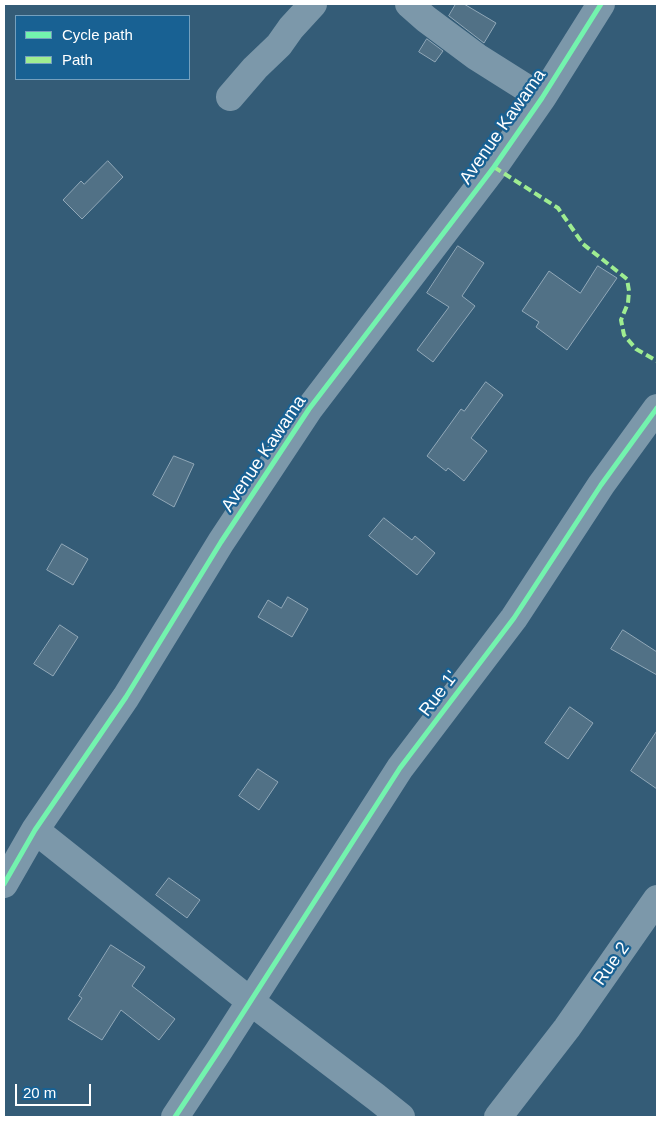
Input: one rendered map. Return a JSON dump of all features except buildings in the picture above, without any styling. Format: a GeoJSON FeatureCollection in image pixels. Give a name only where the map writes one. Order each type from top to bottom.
{"type":"FeatureCollection","features":[{"type":"Feature","properties":{"kind":"street"},"geometry":{"type":"LineString","coordinates":[[230,97],[259,64],[279,46],[291,28],[313,4]]}},
{"type":"Feature","properties":{"kind":"street"},"geometry":{"type":"LineString","coordinates":[[409,4],[477,57],[542,98]]}},
{"type":"Feature","properties":{"kind":"street","name":"Avenue Kawama"},"geometry":{"type":"LineString","coordinates":[[4,884],[35,830],[126,697],[221,542],[309,409],[494,166],[542,98],[601,4]]}},
{"type":"Feature","properties":{"kind":"street","name":"Rue 1'"},"geometry":{"type":"LineString","coordinates":[[175,1117],[400,768],[514,618],[601,485],[657,408]]}},
{"type":"Feature","properties":{"kind":"street"},"geometry":{"type":"LineString","coordinates":[[35,830],[250,1001],[401,1117]]}},
{"type":"Feature","properties":{"kind":"street","name":"Rue 2"},"geometry":{"type":"LineString","coordinates":[[498,1117],[567,1028],[657,899]]}},
{"type":"Feature","properties":{"kind":"marked path"},"geometry":{"type":"LineString","coordinates":[[494,167],[558,208],[583,244],[627,279],[628,303],[621,320],[624,335],[636,349],[657,361]]}},
{"type":"Feature","properties":{"kind":"cycle path"},"geometry":{"type":"LineString","coordinates":[[4,884],[35,830],[126,697],[221,542],[309,409],[494,167],[542,98],[601,4]]}},
{"type":"Feature","properties":{"kind":"cycle path"},"geometry":{"type":"LineString","coordinates":[[175,1117],[400,768],[514,618],[601,485],[657,408]]}}]}
